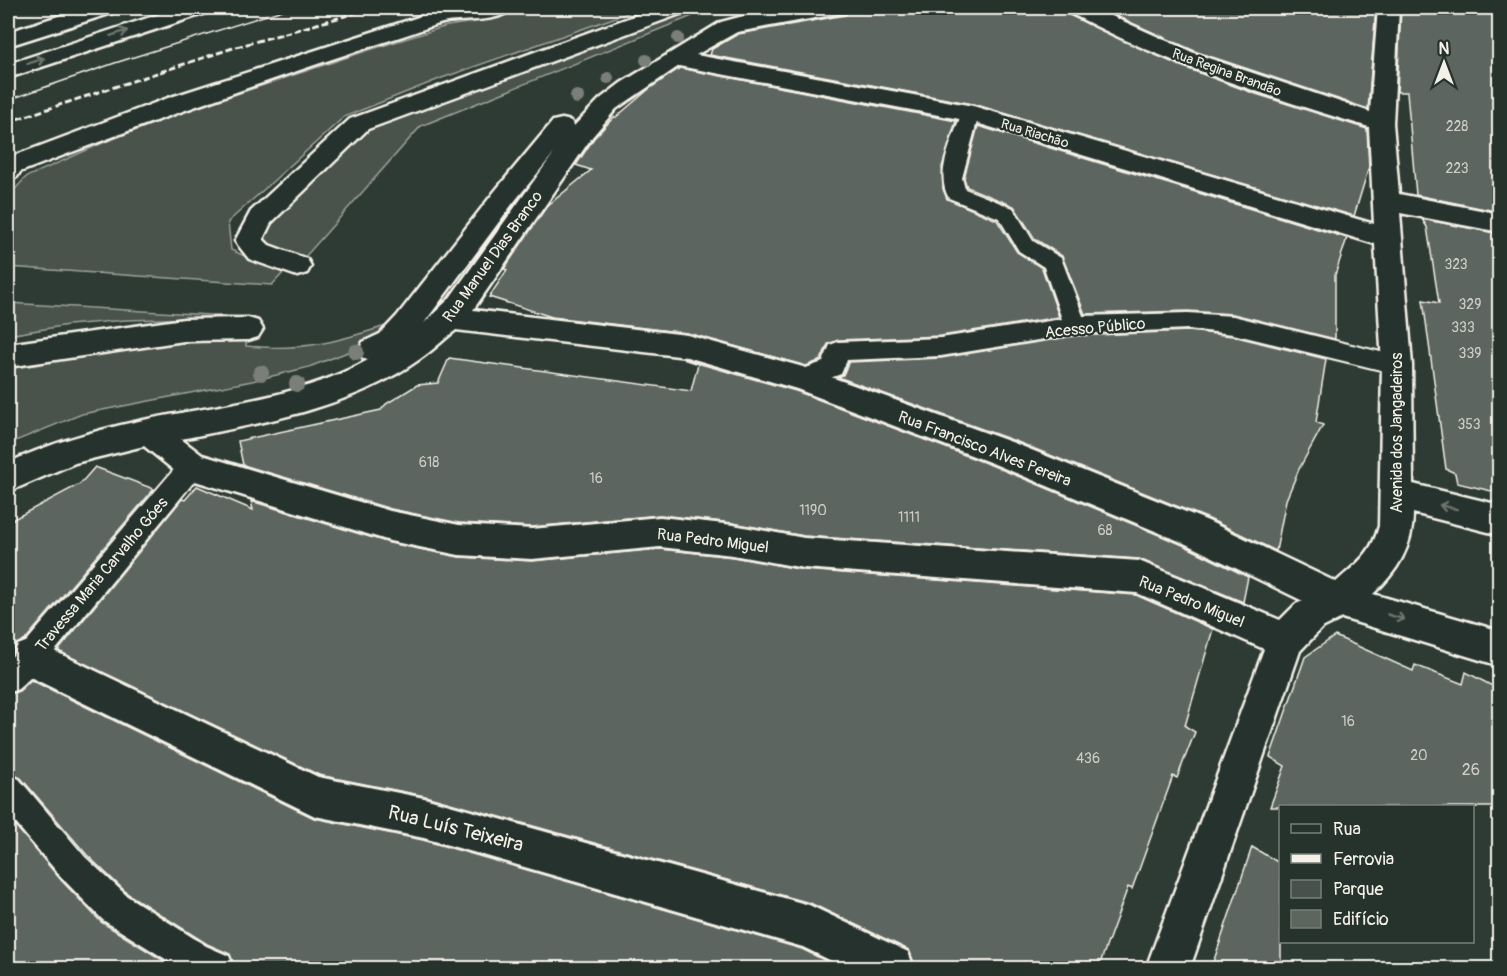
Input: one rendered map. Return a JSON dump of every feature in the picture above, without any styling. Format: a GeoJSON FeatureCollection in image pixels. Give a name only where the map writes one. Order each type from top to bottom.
{"type":"FeatureCollection","features":[{"type":"Feature","properties":{"kind":"street"},"geometry":{"type":"LineString","coordinates":[[8,39],[104,8]]}},
{"type":"Feature","properties":{"kind":"street"},"geometry":{"type":"LineString","coordinates":[[8,71],[198,8]]}},
{"type":"Feature","properties":{"kind":"street"},"geometry":{"type":"LineString","coordinates":[[8,171],[11,166],[176,103],[302,60],[445,16],[484,13],[501,8]]}},
{"type":"Feature","properties":{"kind":"street"},"geometry":{"type":"LineString","coordinates":[[297,266],[258,252],[249,241],[252,231],[260,218],[358,124],[675,8]]}},
{"type":"Feature","properties":{"kind":"street"},"geometry":{"type":"LineString","coordinates":[[8,454],[94,422],[257,391],[338,368],[390,342],[412,318],[511,188],[560,129],[587,102],[653,49],[704,17],[756,8]]}},
{"type":"Feature","properties":{"kind":"street","name":"Rua Manuel Dias Branco"},"geometry":{"type":"LineString","coordinates":[[8,478],[91,445],[270,410],[330,392],[377,371],[418,345],[450,318],[583,131],[608,104],[675,58],[729,27],[751,21],[837,8]]}},
{"type":"Feature","properties":{"kind":"street","name":"Rua Regina Brandão"},"geometry":{"type":"LineString","coordinates":[[1078,8],[1221,73],[1381,123]]}},
{"type":"Feature","properties":{"kind":"street","name":"Avenida dos Jangadeiros"},"geometry":{"type":"LineString","coordinates":[[1168,969],[1285,640],[1309,616],[1340,601],[1376,569],[1389,551],[1396,526],[1397,365],[1381,123],[1389,8]]}},
{"type":"Feature","properties":{"kind":"street","name":"Rua Riachão"},"geometry":{"type":"LineString","coordinates":[[675,58],[970,114],[1389,238]]}},
{"type":"Feature","properties":{"kind":"street"},"geometry":{"type":"LineString","coordinates":[[1386,201],[1500,223]]}},
{"type":"Feature","properties":{"kind":"street","name":"Rua Francisco Alves Pereira"},"geometry":{"type":"LineString","coordinates":[[450,318],[687,346],[803,378],[1003,453],[1174,524],[1340,601],[1500,649]]}},
{"type":"Feature","properties":{"kind":"street"},"geometry":{"type":"LineString","coordinates":[[8,356],[184,330],[248,329]]}},
{"type":"Feature","properties":{"kind":"street","name":"Rua Pedro Miguel"},"geometry":{"type":"LineString","coordinates":[[150,433],[192,466],[390,526],[459,540],[532,544],[660,532],[734,540],[804,553],[1139,577],[1285,640]]}},
{"type":"Feature","properties":{"kind":"street"},"geometry":{"type":"LineString","coordinates":[[1397,495],[1500,520]]}},
{"type":"Feature","properties":{"kind":"street","name":"Rua Luís Teixeira"},"geometry":{"type":"LineString","coordinates":[[19,669],[315,796],[424,818],[797,923],[892,969]]}},
{"type":"Feature","properties":{"kind":"lane"},"geometry":{"type":"LineString","coordinates":[[970,114],[952,178],[956,193],[1006,213],[1026,246],[1053,263],[1075,325]]}},
{"type":"Feature","properties":{"kind":"lane","name":"Acesso Público"},"geometry":{"type":"LineString","coordinates":[[803,378],[833,368],[838,351],[941,347],[1075,325],[1188,321],[1233,325],[1397,365]]}},
{"type":"Feature","properties":{"kind":"lane","name":"Travessa Maria Carvalho Góes"},"geometry":{"type":"LineString","coordinates":[[19,669],[192,466]]}},
{"type":"Feature","properties":{"kind":"lane"},"geometry":{"type":"LineString","coordinates":[[8,790],[74,868],[115,908],[194,958],[217,969]]}},
{"type":"Feature","properties":{"kind":"green space"},"geometry":{"type":"Polygon","coordinates":[[[525,8],[642,8],[442,78],[344,117],[228,222],[231,250],[283,273],[272,285],[8,267],[8,197],[26,177],[105,142],[189,110],[447,26],[481,21],[525,8]]]}},
{"type":"Feature","properties":{"kind":"green space"},"geometry":{"type":"Polygon","coordinates":[[[691,8],[712,8],[421,126],[305,257],[269,247],[265,236],[275,216],[365,130],[691,8]]]}},
{"type":"Feature","properties":{"kind":"green space"},"geometry":{"type":"Polygon","coordinates":[[[8,303],[244,317],[125,320],[68,325],[8,335],[8,303]]]}},
{"type":"Feature","properties":{"kind":"green space"},"geometry":{"type":"Polygon","coordinates":[[[398,322],[366,345],[309,367],[252,381],[82,414],[8,444],[8,368],[168,344],[246,340],[246,346],[306,346],[341,339],[398,322]]]}},
{"type":"Feature","properties":{"kind":"building"},"geometry":{"type":"Polygon","coordinates":[[[850,8],[1065,8],[1069,15],[1178,65],[1253,93],[1367,129],[1369,167],[1354,216],[973,104],[710,55],[712,49],[738,34],[845,15],[850,8]]]}},
{"type":"Feature","properties":{"kind":"building"},"geometry":{"type":"Polygon","coordinates":[[[1098,8],[1376,8],[1368,109],[1197,52],[1098,8]]]}},
{"type":"Feature","properties":{"kind":"building"},"geometry":{"type":"Polygon","coordinates":[[[1401,8],[1500,8],[1500,212],[1416,195],[1407,92],[1397,92],[1401,8]]]}},
{"type":"Feature","properties":{"kind":"building"},"geometry":{"type":"Polygon","coordinates":[[[680,68],[956,121],[942,167],[943,189],[947,199],[997,220],[1017,252],[1042,268],[1059,317],[941,336],[838,340],[828,344],[821,360],[806,366],[687,333],[552,317],[489,297],[507,270],[504,269],[547,206],[591,170],[576,165],[594,138],[614,117],[680,68]]]}},
{"type":"Feature","properties":{"kind":"building"},"geometry":{"type":"Polygon","coordinates":[[[978,126],[1347,238],[1335,275],[1335,339],[1233,314],[1188,311],[1085,314],[1062,256],[1035,239],[1014,206],[967,187],[964,178],[978,126]]]}},
{"type":"Feature","properties":{"kind":"building"},"geometry":{"type":"Polygon","coordinates":[[[1422,219],[1500,234],[1500,493],[1457,483],[1455,473],[1446,469],[1423,300],[1439,303],[1427,227],[1422,219]]]}},
{"type":"Feature","properties":{"kind":"building"},"geometry":{"type":"Polygon","coordinates":[[[1188,331],[1233,336],[1326,359],[1316,422],[1323,425],[1299,469],[1286,500],[1276,551],[1209,519],[1015,441],[838,377],[843,375],[849,362],[941,358],[1075,336],[1188,331]]]}},
{"type":"Feature","properties":{"kind":"building"},"geometry":{"type":"Polygon","coordinates":[[[449,358],[691,391],[698,364],[683,359],[796,391],[991,465],[1183,545],[1248,577],[1243,602],[1139,559],[804,536],[733,523],[660,515],[532,527],[459,523],[391,509],[243,465],[238,441],[381,410],[386,404],[417,385],[438,383],[449,358]]]}},
{"type":"Feature","properties":{"kind":"building"},"geometry":{"type":"Polygon","coordinates":[[[95,467],[154,489],[25,640],[16,644],[8,657],[8,522],[80,484],[95,467]]]}},
{"type":"Feature","properties":{"kind":"building"},"geometry":{"type":"Polygon","coordinates":[[[197,486],[253,510],[251,501],[390,543],[459,557],[532,561],[660,549],[733,557],[804,570],[1136,595],[1213,629],[1185,726],[1195,732],[1177,778],[1173,776],[1132,889],[1128,887],[1098,969],[916,969],[909,950],[810,903],[425,796],[319,775],[58,651],[182,499],[185,500],[197,486]]]}},
{"type":"Feature","properties":{"kind":"building"},"geometry":{"type":"Polygon","coordinates":[[[1335,636],[1413,671],[1415,665],[1463,684],[1466,672],[1500,690],[1500,807],[1279,805],[1279,807],[1270,807],[1285,766],[1270,757],[1305,657],[1335,636]]]}},
{"type":"Feature","properties":{"kind":"building"},"geometry":{"type":"Polygon","coordinates":[[[31,680],[314,818],[423,840],[802,949],[842,969],[236,969],[230,954],[207,944],[128,894],[87,855],[21,778],[8,772],[8,695],[19,691],[31,680]]]}},
{"type":"Feature","properties":{"kind":"building"},"geometry":{"type":"Polygon","coordinates":[[[8,817],[61,880],[101,922],[177,969],[8,969],[8,817]]]}},
{"type":"Feature","properties":{"kind":"building"},"geometry":{"type":"Polygon","coordinates":[[[1252,847],[1279,863],[1281,969],[1211,969],[1252,847]]]}},
{"type":"Feature","properties":{"kind":"tram line"},"geometry":{"type":"LineString","coordinates":[[8,100],[115,63],[289,8]]}},
{"type":"Feature","properties":{"kind":"railway"},"geometry":{"type":"LineString","coordinates":[[8,122],[233,48],[373,8]]}}]}
